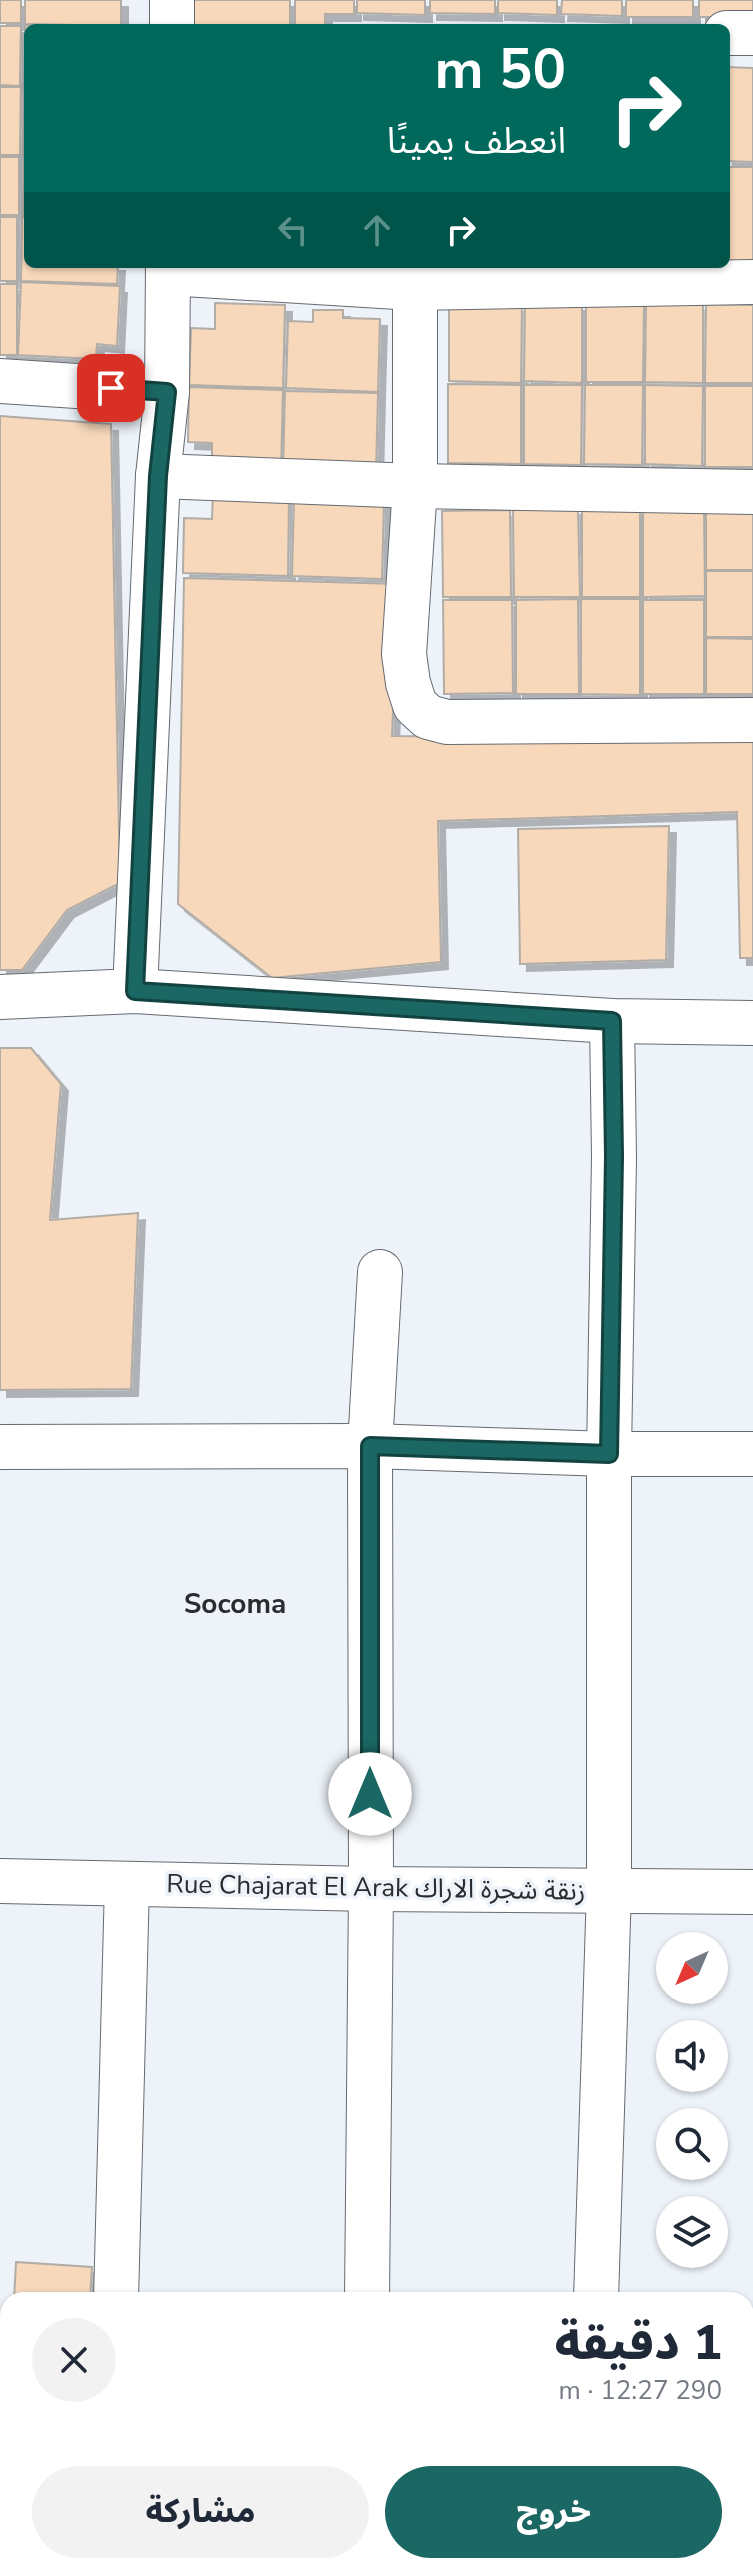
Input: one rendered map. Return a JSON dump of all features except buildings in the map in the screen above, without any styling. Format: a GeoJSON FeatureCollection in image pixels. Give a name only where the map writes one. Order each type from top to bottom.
{"type":"FeatureCollection","features":[{"type":"Feature","properties":{"kind":"street"},"geometry":{"type":"LineString","coordinates":[[172,0],[172,24]]}},
{"type":"Feature","properties":{"kind":"street"},"geometry":{"type":"LineString","coordinates":[[730,33],[753,33]]}},
{"type":"Feature","properties":{"kind":"street"},"geometry":{"type":"LineString","coordinates":[[135,991],[158,476],[167,392],[168,269],[753,282]]}},
{"type":"Feature","properties":{"kind":"street"},"geometry":{"type":"LineString","coordinates":[[415,276],[415,486],[404,654],[415,705],[428,717],[447,722],[753,720]]}},
{"type":"Feature","properties":{"kind":"street"},"geometry":{"type":"LineString","coordinates":[[0,381],[167,392]]}},
{"type":"Feature","properties":{"kind":"street"},"geometry":{"type":"LineString","coordinates":[[158,476],[415,486],[753,492]]}},
{"type":"Feature","properties":{"kind":"street"},"geometry":{"type":"LineString","coordinates":[[0,997],[135,991],[612,1021],[753,1023]]}},
{"type":"Feature","properties":{"kind":"street"},"geometry":{"type":"LineString","coordinates":[[596,2292],[609,1889],[609,1454],[614,1157],[612,1021]]}},
{"type":"Feature","properties":{"kind":"street"},"geometry":{"type":"LineString","coordinates":[[367,2292],[371,1889],[370,1446],[380,1272]]}},
{"type":"Feature","properties":{"kind":"street"},"geometry":{"type":"LineString","coordinates":[[0,1447],[370,1446],[609,1454],[753,1454]]}},
{"type":"Feature","properties":{"kind":"street","name":"Rue Chajarat El Arak زنقة شجرة الاراك"},"geometry":{"type":"LineString","coordinates":[[0,1881],[371,1889],[753,1892]]}},
{"type":"Feature","properties":{"kind":"street"},"geometry":{"type":"LineString","coordinates":[[116,2292],[127,1884]]}},
{"type":"Feature","properties":{"kind":"district","name":"Socoma"},"geometry":{"type":"Point","coordinates":[235,1603]}},
{"type":"Feature","properties":{"kind":"route"},"geometry":{"type":"LineString","coordinates":[[111,388],[167,392],[158,476],[135,991],[612,1021],[614,1157],[609,1454],[370,1446],[370,1794]]}}]}
